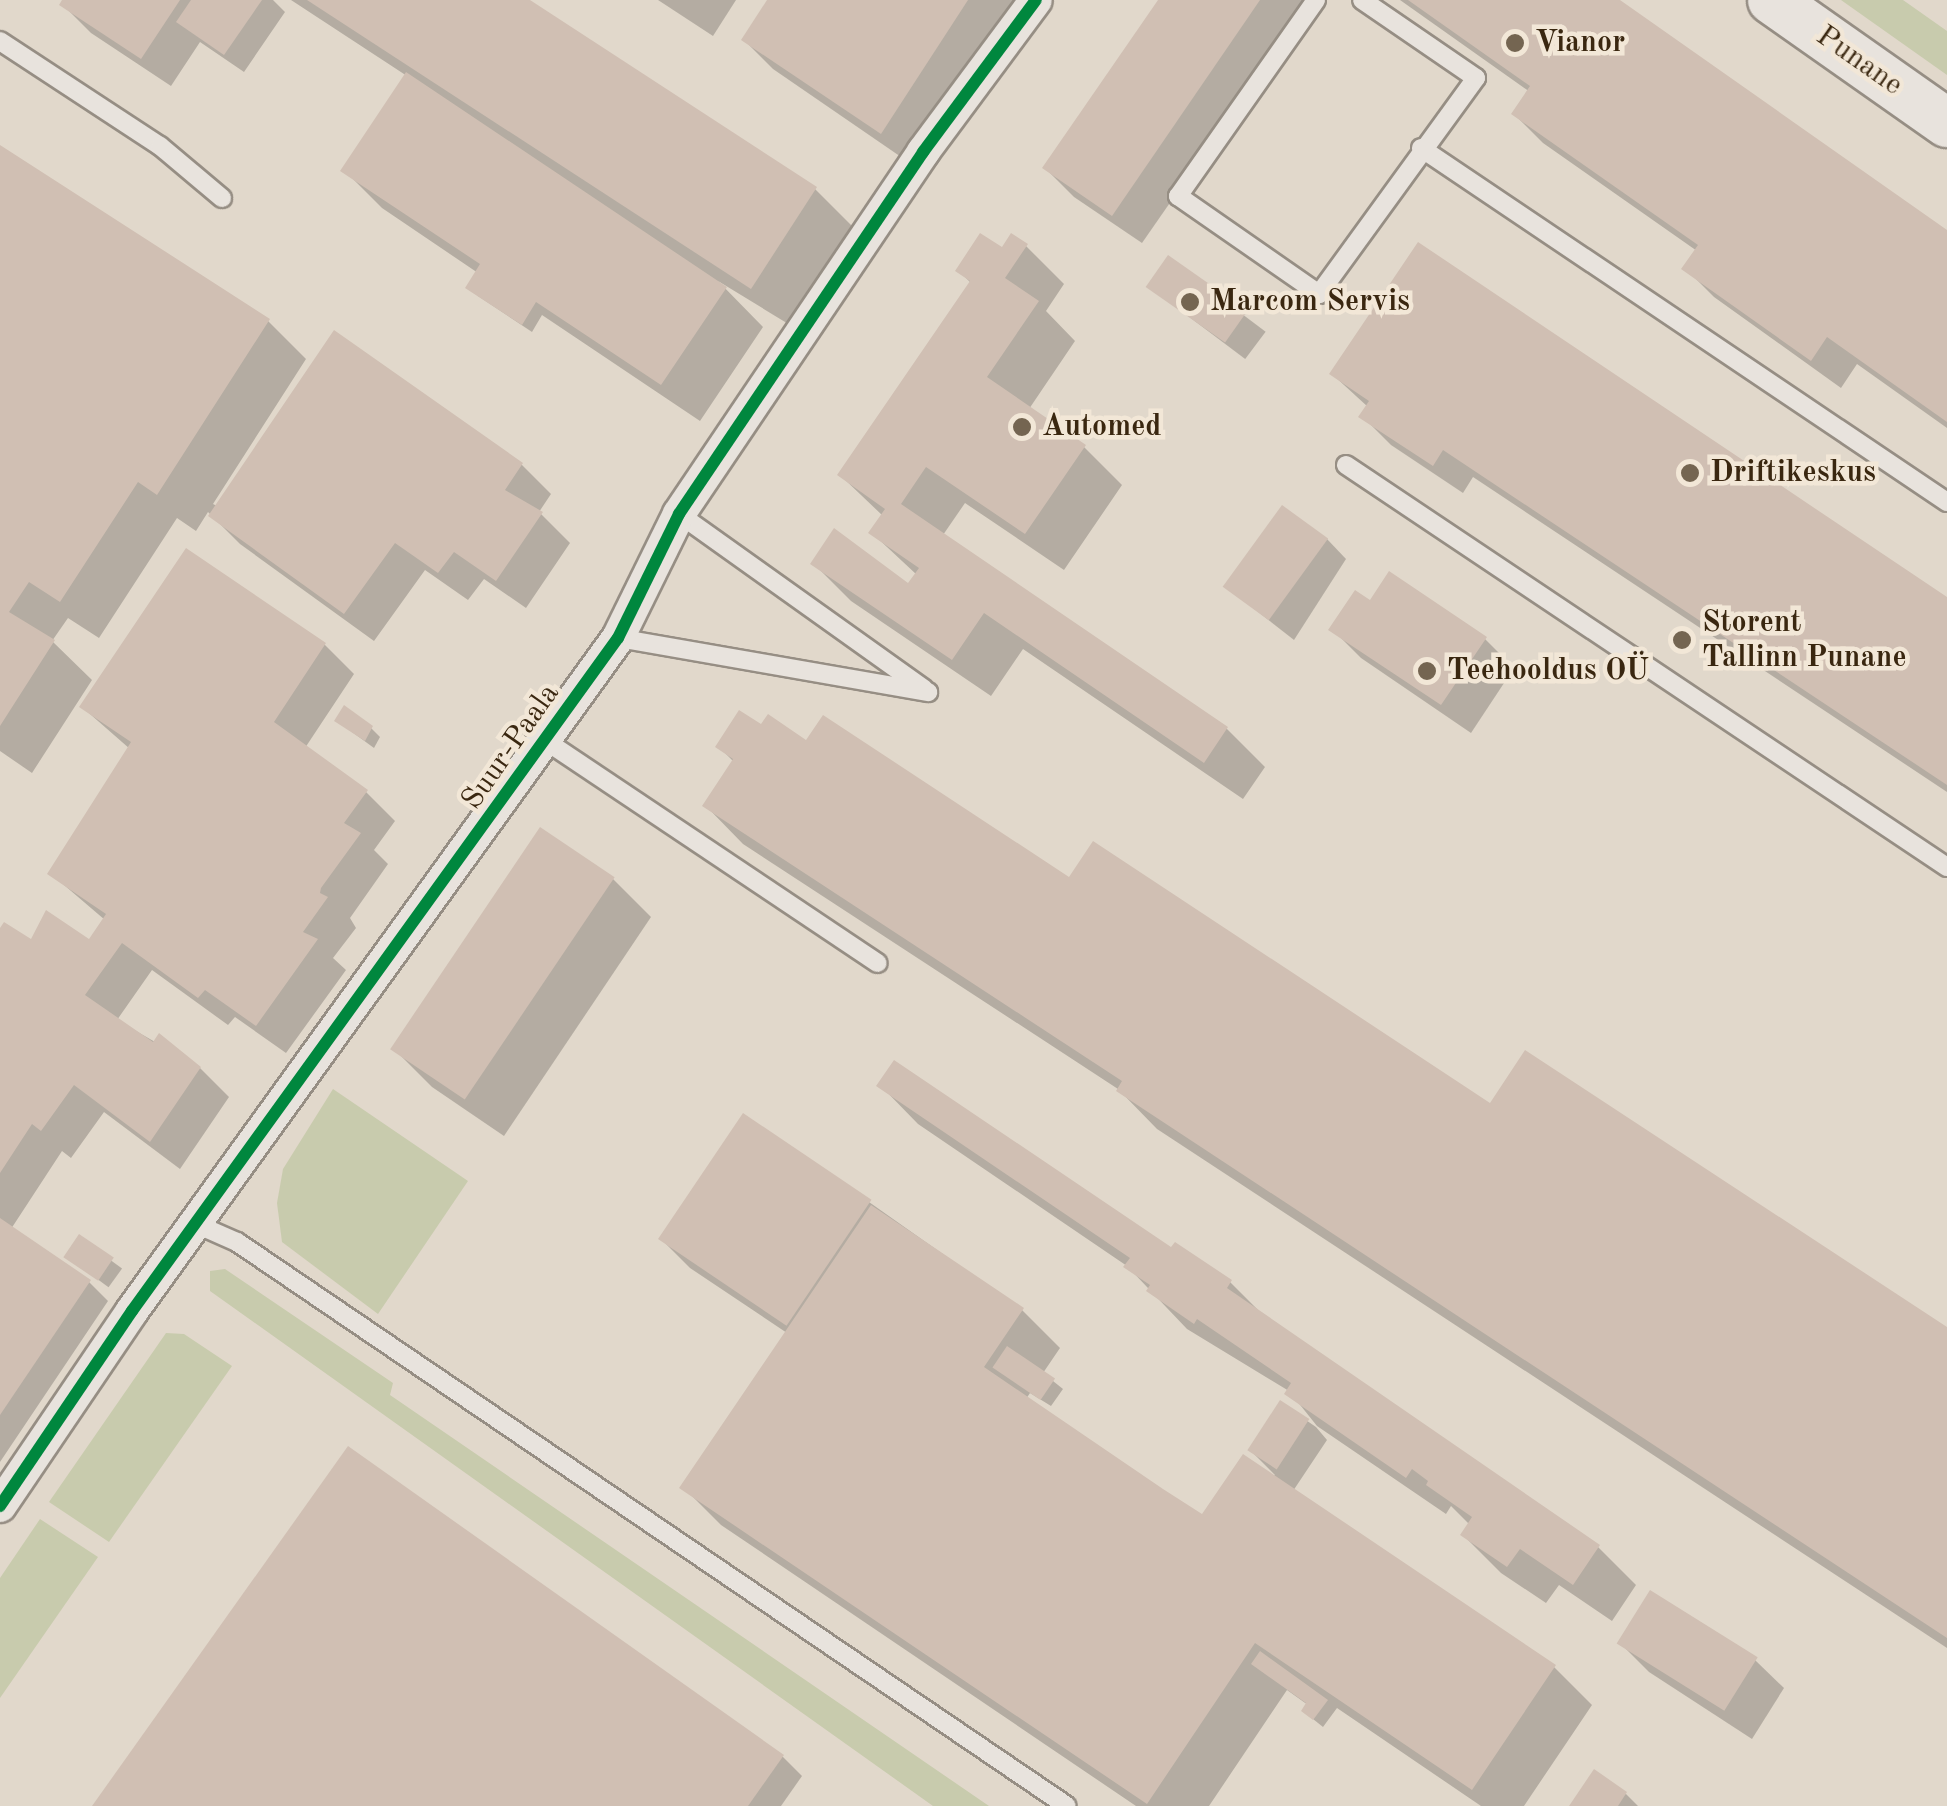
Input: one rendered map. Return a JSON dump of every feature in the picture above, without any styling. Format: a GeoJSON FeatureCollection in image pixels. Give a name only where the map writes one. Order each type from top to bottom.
{"type":"FeatureCollection","features":[{"type":"Feature","properties":{"kind":"main road","name":"Punane"},"geometry":{"type":"LineString","coordinates":[[1783,3],[1947,123]]}},
{"type":"Feature","properties":{"kind":"street","name":"Suur-Paala"},"geometry":{"type":"LineString","coordinates":[[0,1506],[196,1224],[618,638],[679,514],[923,152],[1036,0]]}},
{"type":"Feature","properties":{"kind":"lane"},"geometry":{"type":"LineString","coordinates":[[1316,0],[1178,196],[1319,294],[1421,148],[1476,78],[1362,0]]}},
{"type":"Feature","properties":{"kind":"lane"},"geometry":{"type":"LineString","coordinates":[[0,41],[160,146],[222,198]]}},
{"type":"Feature","properties":{"kind":"lane"},"geometry":{"type":"LineString","coordinates":[[1421,148],[1947,502]]}},
{"type":"Feature","properties":{"kind":"lane"},"geometry":{"type":"LineString","coordinates":[[1346,465],[1947,867]]}},
{"type":"Feature","properties":{"kind":"lane"},"geometry":{"type":"LineString","coordinates":[[618,638],[928,692],[679,514]]}},
{"type":"Feature","properties":{"kind":"lane"},"geometry":{"type":"LineString","coordinates":[[546,741],[878,963]]}},
{"type":"Feature","properties":{"kind":"lane"},"geometry":{"type":"LineString","coordinates":[[196,1224],[237,1242],[1068,1806]]}},
{"type":"Feature","properties":{"kind":"green space"},"geometry":{"type":"Polygon","coordinates":[[[1841,0],[1903,0],[1947,31],[1947,75],[1841,0]]]}},
{"type":"Feature","properties":{"kind":"green space"},"geometry":{"type":"Polygon","coordinates":[[[333,1089],[468,1181],[378,1314],[282,1242],[277,1203],[283,1169],[333,1089]]]}},
{"type":"Feature","properties":{"kind":"green space"},"geometry":{"type":"Polygon","coordinates":[[[225,1269],[393,1383],[390,1395],[989,1806],[933,1806],[210,1291],[210,1271],[225,1269]]]}},
{"type":"Feature","properties":{"kind":"green space"},"geometry":{"type":"Polygon","coordinates":[[[166,1333],[184,1334],[232,1366],[109,1542],[49,1502],[166,1333]]]}},
{"type":"Feature","properties":{"kind":"green space"},"geometry":{"type":"Polygon","coordinates":[[[40,1519],[98,1557],[0,1698],[0,1578],[40,1519]]]}},
{"type":"Feature","properties":{"kind":"building"},"geometry":{"type":"Polygon","coordinates":[[[62,0],[180,0],[141,59],[59,5],[62,0]]]}},
{"type":"Feature","properties":{"kind":"building"},"geometry":{"type":"Polygon","coordinates":[[[191,0],[262,0],[224,55],[176,22],[191,0]]]}},
{"type":"Feature","properties":{"kind":"building"},"geometry":{"type":"Polygon","coordinates":[[[307,0],[530,0],[817,187],[751,289],[307,0]]]}},
{"type":"Feature","properties":{"kind":"building"},"geometry":{"type":"Polygon","coordinates":[[[767,0],[968,0],[881,134],[741,40],[767,0]]]}},
{"type":"Feature","properties":{"kind":"building"},"geometry":{"type":"Polygon","coordinates":[[[1158,0],[1260,0],[1112,216],[1042,168],[1158,0]]]}},
{"type":"Feature","properties":{"kind":"building"},"geometry":{"type":"Polygon","coordinates":[[[1408,0],[1620,0],[1947,230],[1947,422],[1827,337],[1811,361],[1681,269],[1698,245],[1511,114],[1530,86],[1408,0]]]}},
{"type":"Feature","properties":{"kind":"building"},"geometry":{"type":"Polygon","coordinates":[[[406,72],[727,287],[661,385],[536,302],[522,325],[465,288],[480,264],[340,171],[406,72]]]}},
{"type":"Feature","properties":{"kind":"building"},"geometry":{"type":"Polygon","coordinates":[[[0,145],[270,319],[157,495],[138,482],[60,602],[29,582],[9,612],[55,640],[0,726],[0,145]]]}},
{"type":"Feature","properties":{"kind":"building"},"geometry":{"type":"Polygon","coordinates":[[[980,233],[1002,247],[1011,233],[1028,244],[1005,278],[1039,301],[987,377],[1086,445],[1025,534],[926,467],[901,504],[1228,727],[1204,763],[984,613],[952,660],[810,564],[834,528],[908,583],[919,568],[868,533],[885,509],[837,475],[970,281],[955,271],[980,233]]]}},
{"type":"Feature","properties":{"kind":"building"},"geometry":{"type":"Polygon","coordinates":[[[1418,242],[1947,597],[1947,785],[1443,450],[1433,466],[1358,417],[1369,401],[1329,374],[1418,242]]]}},
{"type":"Feature","properties":{"kind":"building"},"geometry":{"type":"Polygon","coordinates":[[[1168,255],[1247,311],[1225,343],[1146,287],[1168,255]]]}},
{"type":"Feature","properties":{"kind":"building"},"geometry":{"type":"Polygon","coordinates":[[[334,330],[523,463],[505,490],[543,512],[496,581],[454,552],[438,573],[395,543],[344,614],[208,516],[334,330]]]}},
{"type":"Feature","properties":{"kind":"building"},"geometry":{"type":"Polygon","coordinates":[[[1282,505],[1328,539],[1269,620],[1223,587],[1282,505]]]}},
{"type":"Feature","properties":{"kind":"building"},"geometry":{"type":"Polygon","coordinates":[[[186,548],[326,643],[274,722],[368,790],[344,823],[361,833],[321,888],[320,893],[328,897],[303,932],[318,939],[256,1026],[205,990],[198,998],[122,943],[85,995],[153,1042],[159,1033],[201,1067],[150,1142],[74,1085],[41,1131],[32,1124],[0,1173],[0,928],[4,922],[31,939],[46,910],[89,939],[106,914],[47,874],[131,742],[79,707],[186,548]]]}},
{"type":"Feature","properties":{"kind":"building","name":"Teehooldus OÜ"},"geometry":{"type":"Polygon","coordinates":[[[1389,571],[1487,637],[1441,705],[1328,630],[1355,590],[1370,600],[1389,571]]]}},
{"type":"Feature","properties":{"kind":"building"},"geometry":{"type":"Polygon","coordinates":[[[344,705],[373,726],[365,741],[334,721],[344,705]]]}},
{"type":"Feature","properties":{"kind":"building"},"geometry":{"type":"Polygon","coordinates":[[[739,710],[761,724],[768,714],[806,740],[823,715],[1069,877],[1093,841],[1490,1103],[1525,1050],[1947,1327],[1947,1638],[1116,1091],[1122,1081],[702,806],[733,759],[715,747],[739,710]]]}},
{"type":"Feature","properties":{"kind":"building"},"geometry":{"type":"Polygon","coordinates":[[[540,827],[615,877],[465,1100],[390,1049],[540,827]]]}},
{"type":"Feature","properties":{"kind":"building"},"geometry":{"type":"Polygon","coordinates":[[[894,1060],[1171,1247],[1175,1242],[1232,1280],[1227,1288],[1600,1545],[1573,1585],[1520,1549],[1507,1567],[1460,1535],[1472,1517],[1426,1485],[1428,1481],[1412,1469],[1406,1478],[1284,1394],[1291,1383],[1197,1319],[1194,1324],[1146,1291],[1150,1285],[1123,1267],[1130,1258],[876,1086],[894,1060]]]}},
{"type":"Feature","properties":{"kind":"building"},"geometry":{"type":"Polygon","coordinates":[[[743,1113],[872,1200],[787,1326],[658,1239],[743,1113]]]}},
{"type":"Feature","properties":{"kind":"building"},"geometry":{"type":"Polygon","coordinates":[[[871,1205],[1024,1308],[984,1367],[1163,1489],[1202,1514],[1243,1454],[1556,1665],[1472,1790],[1255,1643],[1147,1804],[679,1488],[871,1205]]]}},
{"type":"Feature","properties":{"kind":"building"},"geometry":{"type":"Polygon","coordinates":[[[0,1218],[91,1280],[0,1415],[0,1218]]]}},
{"type":"Feature","properties":{"kind":"building"},"geometry":{"type":"Polygon","coordinates":[[[79,1234],[114,1257],[98,1281],[63,1257],[79,1234]]]}},
{"type":"Feature","properties":{"kind":"building"},"geometry":{"type":"Polygon","coordinates":[[[1007,1346],[1055,1378],[1041,1400],[992,1368],[1007,1346]]]}},
{"type":"Feature","properties":{"kind":"building"},"geometry":{"type":"Polygon","coordinates":[[[1280,1400],[1309,1419],[1277,1469],[1247,1450],[1280,1400]]]}},
{"type":"Feature","properties":{"kind":"building"},"geometry":{"type":"Polygon","coordinates":[[[348,1446],[784,1755],[748,1806],[92,1806],[348,1446]]]}},
{"type":"Feature","properties":{"kind":"building"},"geometry":{"type":"Polygon","coordinates":[[[1650,1590],[1758,1657],[1724,1711],[1617,1643],[1650,1590]]]}},
{"type":"Feature","properties":{"kind":"building"},"geometry":{"type":"Polygon","coordinates":[[[1260,1651],[1328,1700],[1313,1720],[1301,1711],[1306,1703],[1251,1664],[1260,1651]]]}},
{"type":"Feature","properties":{"kind":"building"},"geometry":{"type":"Polygon","coordinates":[[[1594,1769],[1627,1792],[1618,1806],[1569,1806],[1594,1769]]]}},
{"type":"Feature","properties":{"kind":"cycle path"},"geometry":{"type":"LineString","coordinates":[[0,1506],[132,1311],[618,638],[679,514],[923,152],[1036,0]]}},
{"type":"Feature","properties":{"kind":"place","name":"Vianor"},"geometry":{"type":"Point","coordinates":[1515,43]}},
{"type":"Feature","properties":{"kind":"place","name":"Marcom Servis"},"geometry":{"type":"Point","coordinates":[1190,302]}},
{"type":"Feature","properties":{"kind":"place","name":"Automed"},"geometry":{"type":"Point","coordinates":[1022,427]}},
{"type":"Feature","properties":{"kind":"place","name":"Driftikeskus"},"geometry":{"type":"Point","coordinates":[1690,473]}},
{"type":"Feature","properties":{"kind":"place","name":"Storent Tallinn Punane"},"geometry":{"type":"Point","coordinates":[1682,640]}},
{"type":"Feature","properties":{"kind":"place","name":"Teehooldus OÜ"},"geometry":{"type":"Point","coordinates":[1427,671]}}]}
